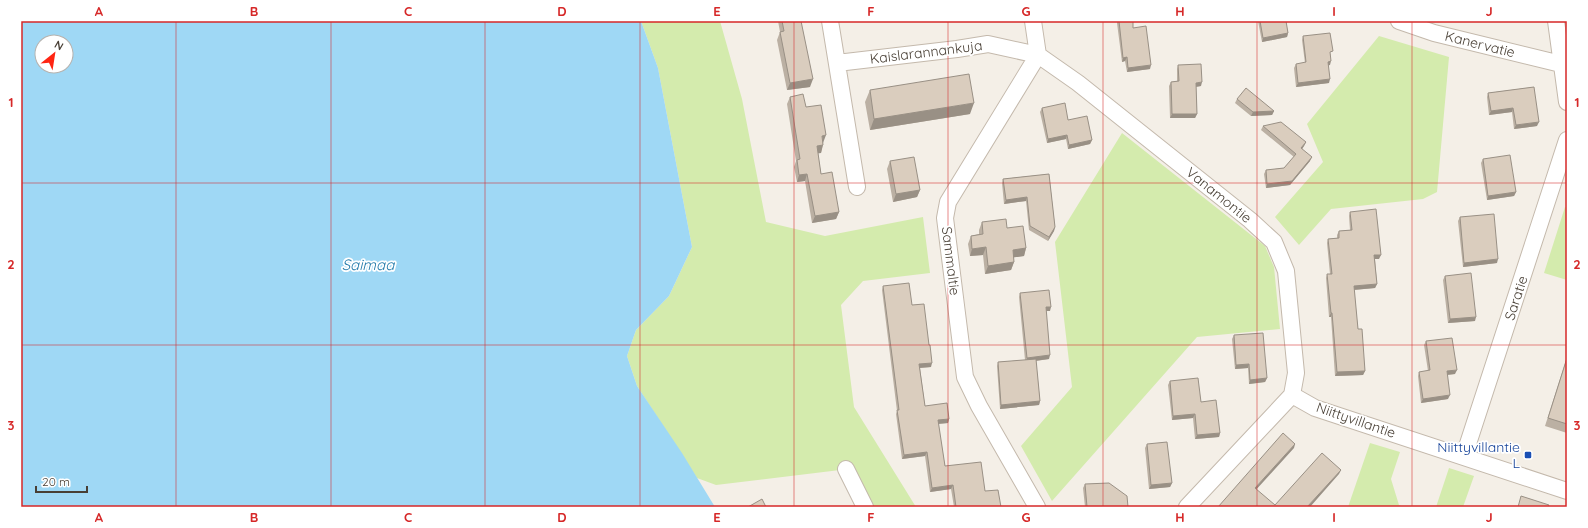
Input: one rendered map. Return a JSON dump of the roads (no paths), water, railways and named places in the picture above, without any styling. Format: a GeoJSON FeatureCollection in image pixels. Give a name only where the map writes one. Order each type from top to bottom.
{"type":"FeatureCollection","features":[{"type":"Feature","properties":{"kind":"street"},"geometry":{"type":"LineString","coordinates":[[830,21],[857,187]]}},
{"type":"Feature","properties":{"kind":"street"},"geometry":{"type":"LineString","coordinates":[[1033,21],[1038,55]]}},
{"type":"Feature","properties":{"kind":"street","name":"Kanervatie"},"geometry":{"type":"LineString","coordinates":[[1399,21],[1434,33],[1561,64]]}},
{"type":"Feature","properties":{"kind":"street"},"geometry":{"type":"LineString","coordinates":[[1556,21],[1567,102]]}},
{"type":"Feature","properties":{"kind":"street","name":"Kaislarannankuja"},"geometry":{"type":"LineString","coordinates":[[837,63],[988,44],[1038,55]]}},
{"type":"Feature","properties":{"kind":"street","name":"Vanamontie"},"geometry":{"type":"LineString","coordinates":[[1038,55],[1078,83],[1250,220],[1274,242],[1286,270],[1296,373],[1292,395]]}},
{"type":"Feature","properties":{"kind":"street","name":"Sammaltie"},"geometry":{"type":"LineString","coordinates":[[1037,507],[979,406],[966,377],[945,218],[948,202],[1038,55]]}},
{"type":"Feature","properties":{"kind":"street","name":"Saratie"},"geometry":{"type":"LineString","coordinates":[[1464,456],[1567,140]]}},
{"type":"Feature","properties":{"kind":"street"},"geometry":{"type":"LineString","coordinates":[[1188,507],[1292,395]]}},
{"type":"Feature","properties":{"kind":"street","name":"Niittyvillantie"},"geometry":{"type":"LineString","coordinates":[[1292,395],[1315,408],[1567,491]]}},
{"type":"Feature","properties":{"kind":"street"},"geometry":{"type":"LineString","coordinates":[[846,469],[865,507]]}},
{"type":"Feature","properties":{"kind":"water","name":"Saimaa"},"geometry":{"type":"Polygon","coordinates":[[[21,21],[641,21],[658,68],[692,247],[669,296],[636,330],[627,356],[637,386],[682,453],[715,507],[21,507],[21,21]]]}},
{"type":"Feature","properties":{"kind":"place","name":"Niittyvillantie L"},"geometry":{"type":"Point","coordinates":[1528,455]}}]}
